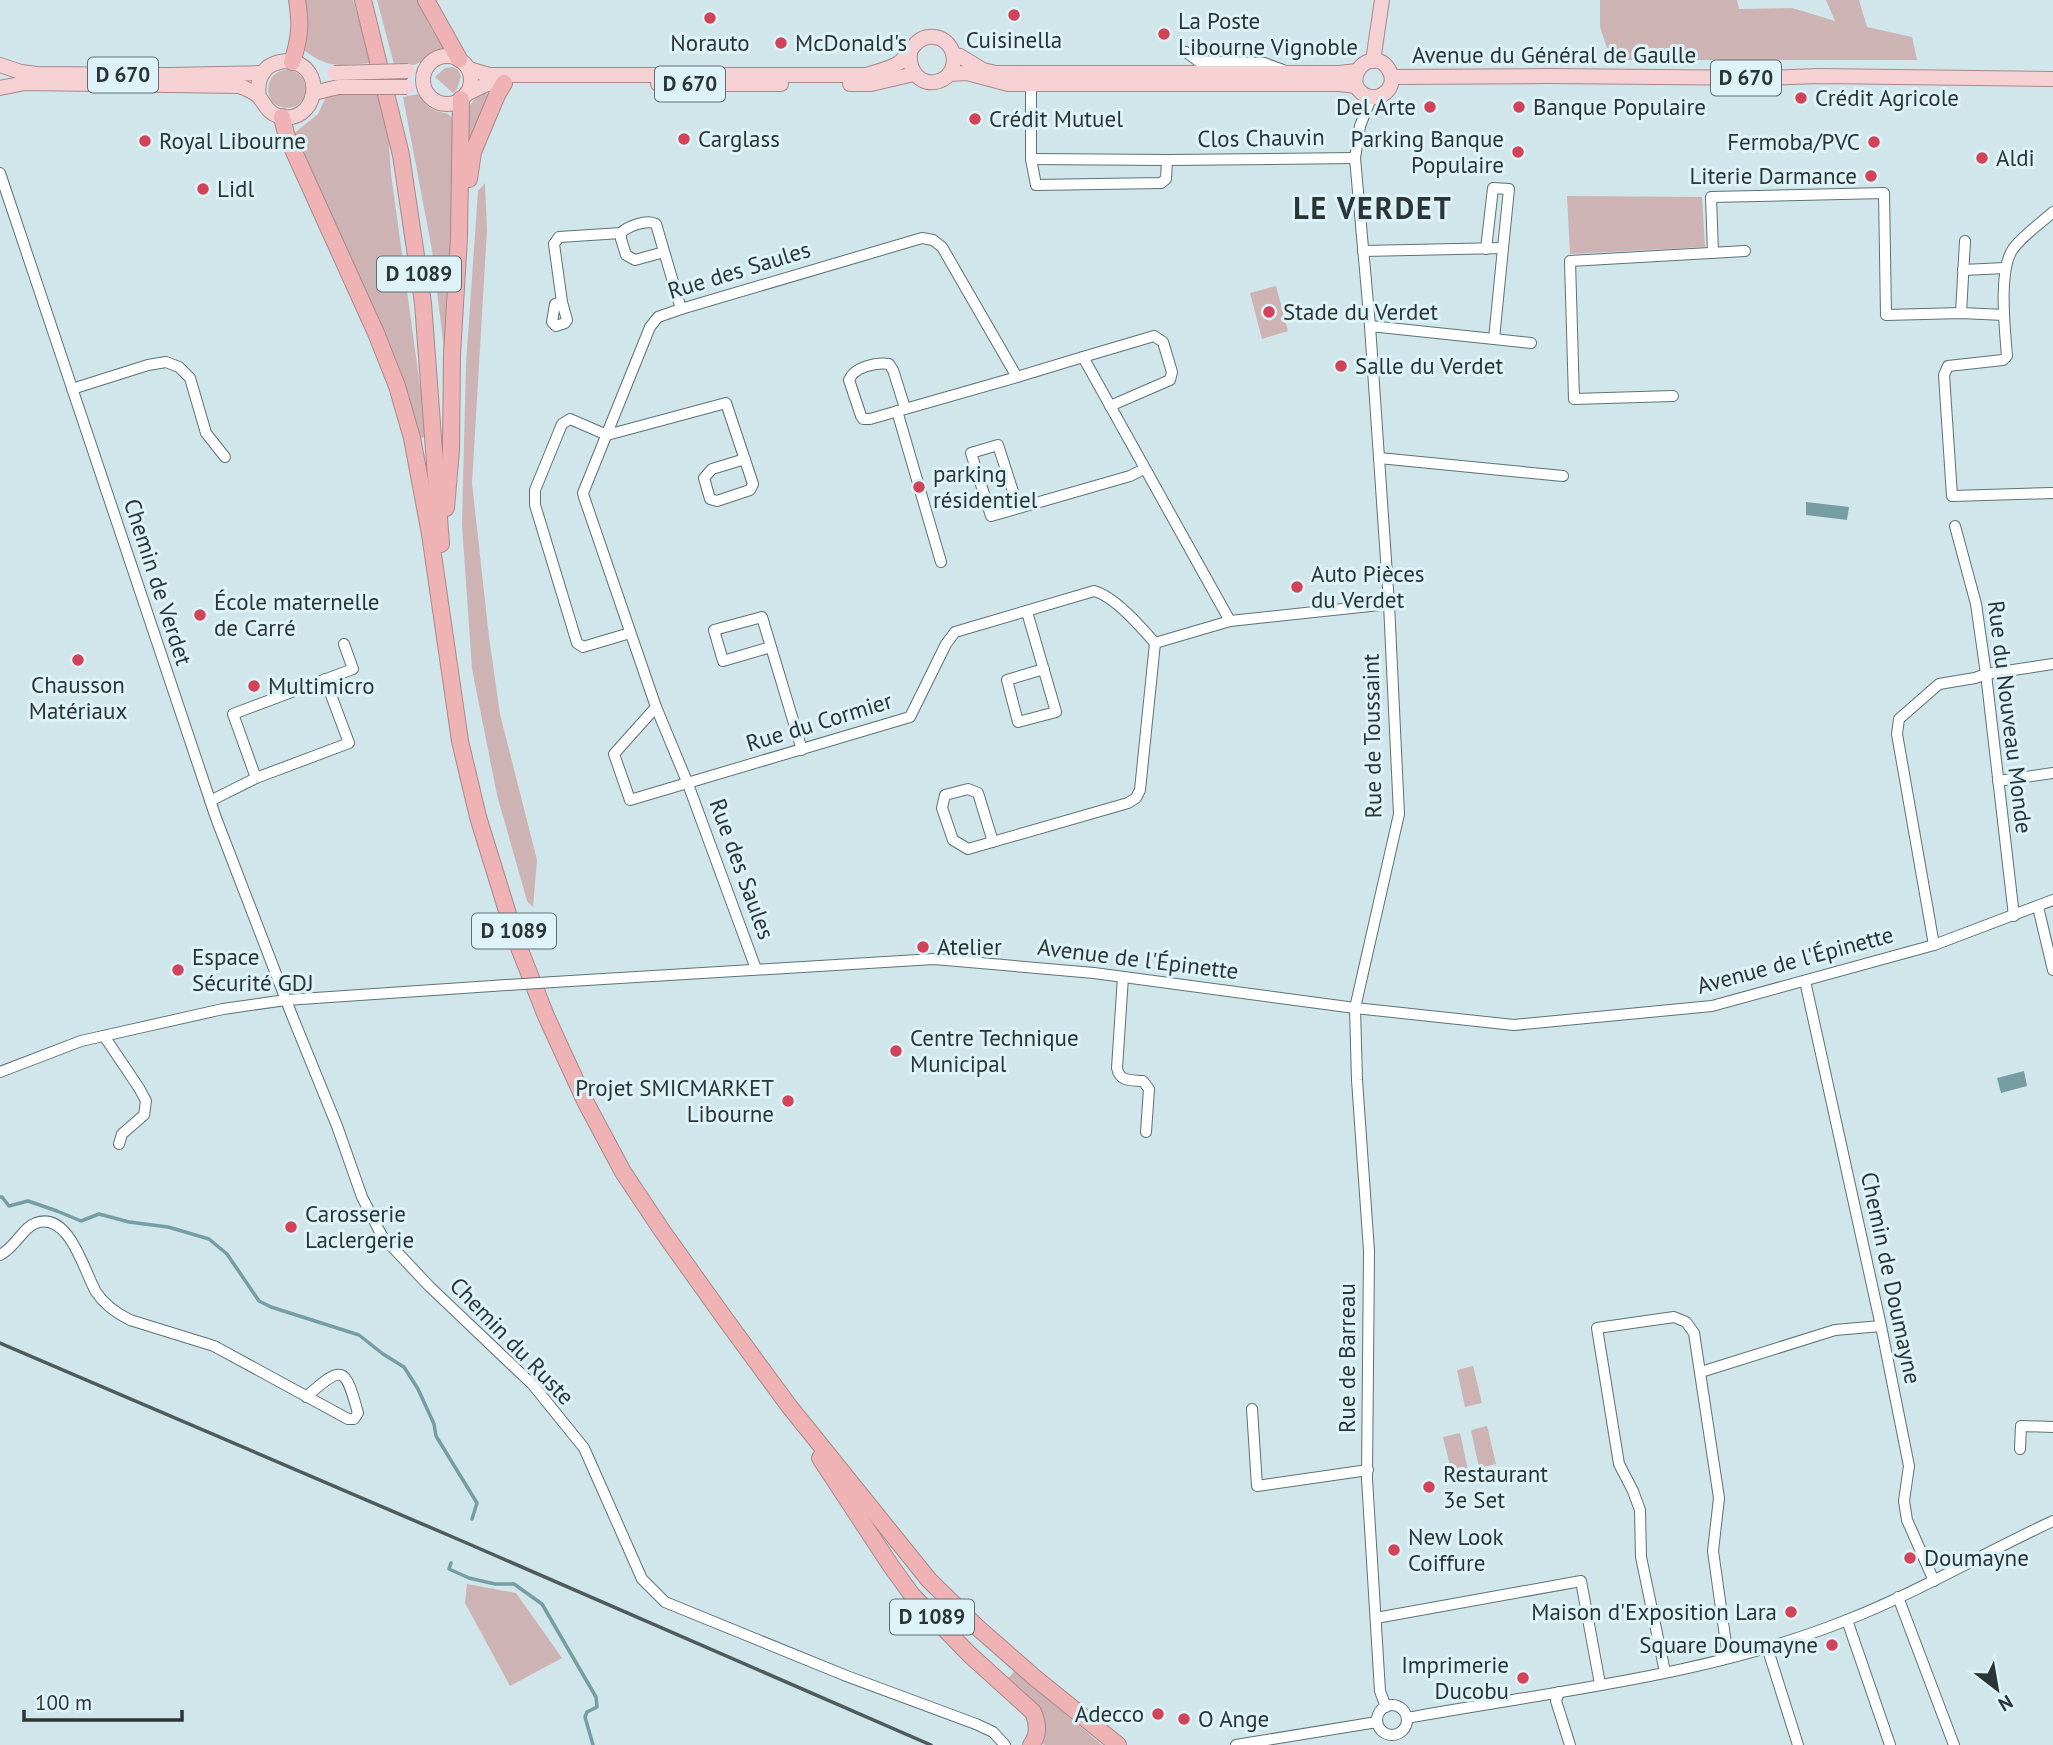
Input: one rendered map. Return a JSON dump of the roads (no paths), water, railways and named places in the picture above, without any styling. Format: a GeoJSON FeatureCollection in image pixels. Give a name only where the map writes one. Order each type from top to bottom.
{"type":"FeatureCollection","features":[{"type":"Feature","properties":{"kind":"highway"},"geometry":{"type":"LineString","coordinates":[[297,0],[300,22],[299,66]]}},
{"type":"Feature","properties":{"kind":"highway","name":"D 1089"},"geometry":{"type":"LineString","coordinates":[[363,0],[401,155],[423,303],[441,553],[460,741],[478,817],[512,927],[547,1016],[586,1103],[624,1172],[663,1232],[789,1406],[929,1580],[1014,1660],[1118,1745]]}},
{"type":"Feature","properties":{"kind":"highway"},"geometry":{"type":"LineString","coordinates":[[426,0],[464,64]]}},
{"type":"Feature","properties":{"kind":"highway"},"geometry":{"type":"LineString","coordinates":[[459,237],[473,152],[504,83]]}},
{"type":"Feature","properties":{"kind":"highway"},"geometry":{"type":"LineString","coordinates":[[441,553],[451,450],[452,355],[464,97]]}},
{"type":"Feature","properties":{"kind":"highway"},"geometry":{"type":"LineString","coordinates":[[282,117],[286,134],[376,333],[397,386],[412,438],[452,675]]}},
{"type":"Feature","properties":{"kind":"highway","name":"D 1089"},"geometry":{"type":"LineString","coordinates":[[789,1406],[831,1476],[912,1595],[969,1654],[1033,1712],[1038,1724],[1031,1745]]}},
{"type":"Feature","properties":{"kind":"main road"},"geometry":{"type":"LineString","coordinates":[[1371,98],[1362,94],[1354,81],[1363,64],[1373,61],[1382,0]]}},
{"type":"Feature","properties":{"kind":"main road"},"geometry":{"type":"LineString","coordinates":[[931,37],[944,40],[954,55],[953,68],[949,74],[932,82],[914,74],[910,67],[910,53],[918,41],[931,37]]}},
{"type":"Feature","properties":{"kind":"main road","name":"D 670"},"geometry":{"type":"LineString","coordinates":[[464,64],[489,75],[866,75],[897,64],[910,53]]}},
{"type":"Feature","properties":{"kind":"main road"},"geometry":{"type":"LineString","coordinates":[[954,55],[983,70],[996,73],[1357,71]]}},
{"type":"Feature","properties":{"kind":"main road"},"geometry":{"type":"LineString","coordinates":[[443,56],[464,64],[471,82],[464,97],[447,104],[439,102],[428,93],[424,87],[425,71],[436,59],[443,56]]}},
{"type":"Feature","properties":{"kind":"main road","name":"Avenue du Général de Gaulle"},"geometry":{"type":"LineString","coordinates":[[1371,98],[1386,93],[1392,78],[1383,64],[1373,61]]}},
{"type":"Feature","properties":{"kind":"main road"},"geometry":{"type":"LineString","coordinates":[[299,66],[314,85],[314,93],[306,109],[290,117],[282,117],[267,110],[259,97],[259,81],[263,73],[275,63],[299,66],[336,80],[407,88],[424,87]]}},
{"type":"Feature","properties":{"kind":"main road","name":"D 670"},"geometry":{"type":"LineString","coordinates":[[0,65],[37,74],[263,73]]}},
{"type":"Feature","properties":{"kind":"main road"},"geometry":{"type":"LineString","coordinates":[[314,93],[336,80],[425,71]]}},
{"type":"Feature","properties":{"kind":"main road"},"geometry":{"type":"LineString","coordinates":[[949,74],[967,73],[1008,84],[1356,86]]}},
{"type":"Feature","properties":{"kind":"main road","name":"D 670"},"geometry":{"type":"LineString","coordinates":[[464,97],[487,84],[504,83],[871,84],[914,74]]}},
{"type":"Feature","properties":{"kind":"main road"},"geometry":{"type":"LineString","coordinates":[[0,75],[0,82]]}},
{"type":"Feature","properties":{"kind":"main road","name":"Avenue du Général de Gaulle"},"geometry":{"type":"LineString","coordinates":[[1392,78],[1819,76],[2053,79]]}},
{"type":"Feature","properties":{"kind":"main road","name":"D 670"},"geometry":{"type":"LineString","coordinates":[[0,88],[25,83],[219,84],[240,86],[259,97]]}},
{"type":"Feature","properties":{"kind":"street"},"geometry":{"type":"LineString","coordinates":[[1186,52],[1198,61],[1264,63],[1289,73]]}},
{"type":"Feature","properties":{"kind":"street","name":"Clos Chauvin"},"geometry":{"type":"LineString","coordinates":[[1031,84],[1031,159],[1035,185],[1161,183],[1166,178],[1167,160]]}},
{"type":"Feature","properties":{"kind":"street","name":"Rue de Toussaint"},"geometry":{"type":"LineString","coordinates":[[1354,1008],[1399,814],[1389,604],[1370,326],[1355,158],[1360,126],[1371,98]]}},
{"type":"Feature","properties":{"kind":"street","name":"Clos Chauvin"},"geometry":{"type":"LineString","coordinates":[[1031,159],[1355,158]]}},
{"type":"Feature","properties":{"kind":"street","name":"Chemin de Verdet"},"geometry":{"type":"LineString","coordinates":[[0,173],[210,801],[286,1000]]}},
{"type":"Feature","properties":{"kind":"street"},"geometry":{"type":"LineString","coordinates":[[1486,249],[1493,188],[1509,189],[1494,340]]}},
{"type":"Feature","properties":{"kind":"street"},"geometry":{"type":"LineString","coordinates":[[1713,253],[1712,197],[1884,193],[1886,315],[2004,315]]}},
{"type":"Feature","properties":{"kind":"street"},"geometry":{"type":"LineString","coordinates":[[2053,212],[2012,249],[2005,268],[2007,356],[2003,360],[1948,366],[1944,375],[1952,496],[2053,493]]}},
{"type":"Feature","properties":{"kind":"street"},"geometry":{"type":"LineString","coordinates":[[562,302],[554,244],[559,237],[621,233],[625,229],[653,222],[656,224],[681,309]]}},
{"type":"Feature","properties":{"kind":"street"},"geometry":{"type":"LineString","coordinates":[[621,233],[626,255],[635,260],[664,252]]}},
{"type":"Feature","properties":{"kind":"street","name":"Rue des Saules"},"geometry":{"type":"LineString","coordinates":[[756,969],[688,784],[656,707],[583,493],[650,327],[658,317],[681,309],[922,238],[933,240],[942,247],[1017,376]]}},
{"type":"Feature","properties":{"kind":"street"},"geometry":{"type":"LineString","coordinates":[[1961,313],[1965,241]]}},
{"type":"Feature","properties":{"kind":"street"},"geometry":{"type":"LineString","coordinates":[[1363,251],[1503,248]]}},
{"type":"Feature","properties":{"kind":"street"},"geometry":{"type":"LineString","coordinates":[[1673,396],[1574,399],[1570,261],[1745,251]]}},
{"type":"Feature","properties":{"kind":"street"},"geometry":{"type":"LineString","coordinates":[[1963,270],[2005,268]]}},
{"type":"Feature","properties":{"kind":"street"},"geometry":{"type":"LineString","coordinates":[[1370,326],[1531,343]]}},
{"type":"Feature","properties":{"kind":"street"},"geometry":{"type":"LineString","coordinates":[[941,562],[901,410],[893,370],[889,364],[881,363],[854,371],[849,380],[861,416],[863,419],[870,419],[901,410],[1017,376],[1083,357],[1154,336],[1163,342],[1172,372],[1170,380],[1110,406]]}},
{"type":"Feature","properties":{"kind":"street"},"geometry":{"type":"LineString","coordinates":[[1083,357],[1230,621]]}},
{"type":"Feature","properties":{"kind":"street"},"geometry":{"type":"LineString","coordinates":[[72,389],[148,365],[166,362],[178,367],[190,378],[206,433],[225,457]]}},
{"type":"Feature","properties":{"kind":"street"},"geometry":{"type":"LineString","coordinates":[[630,633],[583,647],[577,643],[535,505],[535,490],[562,424],[570,419],[607,435],[726,403],[745,459],[753,484],[750,491],[717,502],[710,499],[704,478],[712,469],[745,459]]}},
{"type":"Feature","properties":{"kind":"street"},"geometry":{"type":"LineString","coordinates":[[1018,507],[998,445],[971,453],[991,516],[1130,476],[1144,469]]}},
{"type":"Feature","properties":{"kind":"street"},"geometry":{"type":"LineString","coordinates":[[1379,458],[1563,476]]}},
{"type":"Feature","properties":{"kind":"street","name":"Rue du Nouveau Monde"},"geometry":{"type":"LineString","coordinates":[[1955,526],[1976,604],[2014,916]]}},
{"type":"Feature","properties":{"kind":"street","name":"Rue du Cormier"},"geometry":{"type":"LineString","coordinates":[[688,784],[909,717],[954,632],[1094,592],[1104,594],[1155,643]]}},
{"type":"Feature","properties":{"kind":"street"},"geometry":{"type":"LineString","coordinates":[[993,842],[978,793],[968,789],[945,795],[942,808],[953,840],[968,849],[993,842],[1128,803],[1136,798],[1140,790],[1155,643],[1230,621],[1389,604]]}},
{"type":"Feature","properties":{"kind":"street"},"geometry":{"type":"LineString","coordinates":[[1027,612],[1044,669],[1056,712],[1018,722],[1007,680],[1044,669]]}},
{"type":"Feature","properties":{"kind":"street"},"geometry":{"type":"LineString","coordinates":[[771,647],[723,661],[714,630],[762,617],[802,750]]}},
{"type":"Feature","properties":{"kind":"street"},"geometry":{"type":"LineString","coordinates":[[256,778],[233,714],[353,669],[344,645]]}},
{"type":"Feature","properties":{"kind":"street"},"geometry":{"type":"LineString","coordinates":[[1934,944],[1897,734],[1899,719],[1939,684],[2053,664]]}},
{"type":"Feature","properties":{"kind":"street"},"geometry":{"type":"LineString","coordinates":[[210,801],[256,778],[349,743],[325,680]]}},
{"type":"Feature","properties":{"kind":"street","name":"Rue des Saules"},"geometry":{"type":"LineString","coordinates":[[656,707],[614,754],[630,800],[688,784]]}},
{"type":"Feature","properties":{"kind":"street"},"geometry":{"type":"LineString","coordinates":[[1998,781],[2053,772]]}},
{"type":"Feature","properties":{"kind":"street","name":"Avenue de l'Épinette"},"geometry":{"type":"LineString","coordinates":[[0,1072],[81,1041],[223,1009],[286,1000],[934,959],[1123,977],[1354,1008],[1514,1025],[1712,1006],[1934,944],[2053,900]]}},
{"type":"Feature","properties":{"kind":"street"},"geometry":{"type":"LineString","coordinates":[[2038,907],[2053,970]]}},
{"type":"Feature","properties":{"kind":"street"},"geometry":{"type":"LineString","coordinates":[[1123,977],[1117,1068],[1125,1080],[1143,1081],[1149,1089],[1146,1132]]}},
{"type":"Feature","properties":{"kind":"street","name":"Chemin de Doumayne"},"geometry":{"type":"LineString","coordinates":[[1805,981],[1909,1466],[1904,1501],[1907,1520],[1934,1581]]}},
{"type":"Feature","properties":{"kind":"street","name":"Chemin du Ruste"},"geometry":{"type":"LineString","coordinates":[[286,1000],[337,1126],[362,1197],[382,1236],[397,1254],[533,1385],[584,1448],[642,1579],[665,1602],[844,1675],[976,1724],[993,1732],[1005,1745]]}},
{"type":"Feature","properties":{"kind":"street","name":"Rue de Barreau"},"geometry":{"type":"LineString","coordinates":[[1354,1008],[1369,1251],[1368,1470],[1380,1691],[1386,1707]]}},
{"type":"Feature","properties":{"kind":"street"},"geometry":{"type":"LineString","coordinates":[[104,1036],[146,1101],[144,1115],[122,1134],[119,1144]]}},
{"type":"Feature","properties":{"kind":"street"},"geometry":{"type":"LineString","coordinates":[[0,1255],[15,1245],[28,1227],[37,1222],[53,1222],[70,1239],[97,1293],[117,1314],[214,1346],[306,1397],[348,1419],[355,1419],[358,1413],[350,1383],[340,1374],[328,1378],[306,1397]]}},
{"type":"Feature","properties":{"kind":"street"},"geometry":{"type":"LineString","coordinates":[[1665,1672],[1641,1558],[1640,1510],[1619,1464],[1597,1328],[1674,1317],[1686,1322],[1694,1333],[1719,1498],[1713,1551],[1728,1658]]}},
{"type":"Feature","properties":{"kind":"street"},"geometry":{"type":"LineString","coordinates":[[1701,1372],[1835,1330],[1881,1326]]}},
{"type":"Feature","properties":{"kind":"street"},"geometry":{"type":"LineString","coordinates":[[1252,1409],[1257,1486],[1368,1470]]}},
{"type":"Feature","properties":{"kind":"street"},"geometry":{"type":"LineString","coordinates":[[2020,1449],[2021,1426],[2053,1427]]}},
{"type":"Feature","properties":{"kind":"street"},"geometry":{"type":"LineString","coordinates":[[1407,1718],[1665,1672],[1766,1647],[1847,1620],[1934,1581],[2053,1521]]}},
{"type":"Feature","properties":{"kind":"street"},"geometry":{"type":"LineString","coordinates":[[1376,1618],[1580,1581],[1600,1684]]}},
{"type":"Feature","properties":{"kind":"street"},"geometry":{"type":"LineString","coordinates":[[1898,1597],[1954,1745]]}},
{"type":"Feature","properties":{"kind":"street"},"geometry":{"type":"LineString","coordinates":[[1847,1620],[1890,1745]]}},
{"type":"Feature","properties":{"kind":"street"},"geometry":{"type":"LineString","coordinates":[[1766,1647],[1798,1745]]}},
{"type":"Feature","properties":{"kind":"street"},"geometry":{"type":"LineString","coordinates":[[1559,1692],[1556,1701],[1570,1745]]}},
{"type":"Feature","properties":{"kind":"street"},"geometry":{"type":"LineString","coordinates":[[1395,1705],[1407,1718],[1406,1727],[1400,1733],[1384,1740],[1377,1722],[1379,1713],[1386,1707],[1395,1705]]}},
{"type":"Feature","properties":{"kind":"street"},"geometry":{"type":"LineString","coordinates":[[1236,1745],[1377,1722]]}},
{"type":"Feature","properties":{"kind":"water"},"geometry":{"type":"Polygon","coordinates":[[[1806,502],[1849,507],[1847,520],[1806,515],[1806,502]]]}},
{"type":"Feature","properties":{"kind":"water"},"geometry":{"type":"Polygon","coordinates":[[[2024,1071],[2027,1086],[2001,1093],[1997,1078],[2024,1071]]]}},
{"type":"Feature","properties":{"kind":"waterway"},"geometry":{"type":"LineString","coordinates":[[0,1197],[9,1206],[28,1201],[81,1221],[99,1214],[129,1222],[168,1227],[209,1239],[227,1254],[259,1301],[359,1335],[404,1367],[418,1389],[434,1424],[436,1436],[477,1503],[472,1519]]}},
{"type":"Feature","properties":{"kind":"waterway"},"geometry":{"type":"LineString","coordinates":[[451,1563],[449,1569],[469,1578],[495,1584],[514,1584],[542,1604],[596,1697],[597,1707],[587,1712],[585,1717],[593,1745]]}},
{"type":"Feature","properties":{"kind":"railway"},"geometry":{"type":"LineString","coordinates":[[0,1343],[931,1745]]}},
{"type":"Feature","properties":{"kind":"place","name":"Cuisinella"},"geometry":{"type":"Point","coordinates":[1014,15]}},
{"type":"Feature","properties":{"kind":"place","name":"Norauto"},"geometry":{"type":"Point","coordinates":[710,18]}},
{"type":"Feature","properties":{"kind":"place","name":"La Poste Libourne Vignoble"},"geometry":{"type":"Point","coordinates":[1164,34]}},
{"type":"Feature","properties":{"kind":"place","name":"McDonald's"},"geometry":{"type":"Point","coordinates":[781,43]}},
{"type":"Feature","properties":{"kind":"place","name":"Crédit Agricole"},"geometry":{"type":"Point","coordinates":[1801,98]}},
{"type":"Feature","properties":{"kind":"place","name":"Del Arte"},"geometry":{"type":"Point","coordinates":[1430,107]}},
{"type":"Feature","properties":{"kind":"place","name":"Banque Populaire"},"geometry":{"type":"Point","coordinates":[1519,107]}},
{"type":"Feature","properties":{"kind":"place","name":"Crédit Mutuel"},"geometry":{"type":"Point","coordinates":[975,119]}},
{"type":"Feature","properties":{"kind":"place","name":"Carglass"},"geometry":{"type":"Point","coordinates":[684,139]}},
{"type":"Feature","properties":{"kind":"place","name":"Royal Libourne"},"geometry":{"type":"Point","coordinates":[145,141]}},
{"type":"Feature","properties":{"kind":"place","name":"Fermoba/PVC"},"geometry":{"type":"Point","coordinates":[1874,142]}},
{"type":"Feature","properties":{"kind":"place","name":"Parking Banque Populaire"},"geometry":{"type":"Point","coordinates":[1518,152]}},
{"type":"Feature","properties":{"kind":"place","name":"Aldi"},"geometry":{"type":"Point","coordinates":[1982,158]}},
{"type":"Feature","properties":{"kind":"place","name":"Literie Darmance"},"geometry":{"type":"Point","coordinates":[1871,176]}},
{"type":"Feature","properties":{"kind":"place","name":"Lidl"},"geometry":{"type":"Point","coordinates":[203,189]}},
{"type":"Feature","properties":{"kind":"place","name":"Stade du Verdet"},"geometry":{"type":"Point","coordinates":[1269,312]}},
{"type":"Feature","properties":{"kind":"place","name":"Salle du Verdet"},"geometry":{"type":"Point","coordinates":[1341,366]}},
{"type":"Feature","properties":{"kind":"place","name":"parking résidentiel"},"geometry":{"type":"Point","coordinates":[919,487]}},
{"type":"Feature","properties":{"kind":"place","name":"Auto Pièces du Verdet"},"geometry":{"type":"Point","coordinates":[1297,587]}},
{"type":"Feature","properties":{"kind":"place","name":"École maternelle de Carré"},"geometry":{"type":"Point","coordinates":[200,615]}},
{"type":"Feature","properties":{"kind":"place","name":"Chausson Matériaux"},"geometry":{"type":"Point","coordinates":[78,660]}},
{"type":"Feature","properties":{"kind":"place","name":"Multimicro"},"geometry":{"type":"Point","coordinates":[254,686]}},
{"type":"Feature","properties":{"kind":"place","name":"Atelier"},"geometry":{"type":"Point","coordinates":[923,947]}},
{"type":"Feature","properties":{"kind":"place","name":"Espace Sécurité GDJ"},"geometry":{"type":"Point","coordinates":[178,970]}},
{"type":"Feature","properties":{"kind":"place","name":"Centre Technique Municipal"},"geometry":{"type":"Point","coordinates":[896,1051]}},
{"type":"Feature","properties":{"kind":"place","name":"Projet SMICMARKET Libourne"},"geometry":{"type":"Point","coordinates":[788,1101]}},
{"type":"Feature","properties":{"kind":"place","name":"Carosserie Laclergerie"},"geometry":{"type":"Point","coordinates":[291,1227]}},
{"type":"Feature","properties":{"kind":"place","name":"Restaurant 3e Set"},"geometry":{"type":"Point","coordinates":[1429,1487]}},
{"type":"Feature","properties":{"kind":"place","name":"New Look Coiffure"},"geometry":{"type":"Point","coordinates":[1394,1550]}},
{"type":"Feature","properties":{"kind":"place","name":"Doumayne"},"geometry":{"type":"Point","coordinates":[1910,1558]}},
{"type":"Feature","properties":{"kind":"place","name":"Maison d'Exposition Lara"},"geometry":{"type":"Point","coordinates":[1791,1612]}},
{"type":"Feature","properties":{"kind":"place","name":"Square Doumayne"},"geometry":{"type":"Point","coordinates":[1832,1645]}},
{"type":"Feature","properties":{"kind":"place","name":"Imprimerie Ducobu"},"geometry":{"type":"Point","coordinates":[1523,1678]}},
{"type":"Feature","properties":{"kind":"place","name":"Adecco"},"geometry":{"type":"Point","coordinates":[1158,1714]}},
{"type":"Feature","properties":{"kind":"place","name":"O Ange"},"geometry":{"type":"Point","coordinates":[1184,1719]}},
{"type":"Feature","properties":{"kind":"district","name":"LE VERDET"},"geometry":{"type":"Point","coordinates":[1373,209]}}]}
